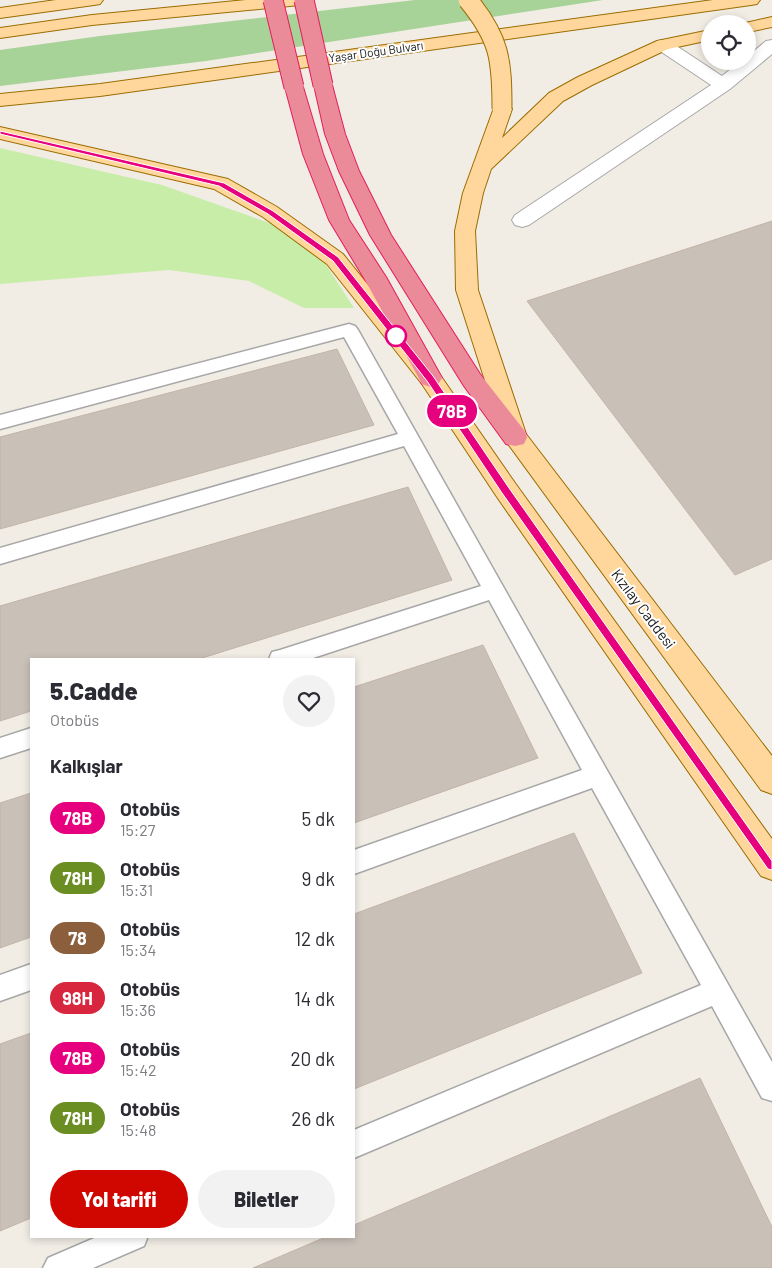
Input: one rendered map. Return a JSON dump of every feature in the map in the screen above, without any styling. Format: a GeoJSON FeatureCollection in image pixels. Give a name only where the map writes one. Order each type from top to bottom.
{"type":"FeatureCollection","features":[{"type":"Feature","properties":{"kind":"highway"},"geometry":{"type":"LineString","coordinates":[[274,0],[294,87],[313,154],[339,220],[375,277],[430,378]]}},
{"type":"Feature","properties":{"kind":"highway"},"geometry":{"type":"LineString","coordinates":[[302,0],[335,134],[349,171],[381,235],[472,380],[514,438]]}},
{"type":"Feature","properties":{"kind":"main road"},"geometry":{"type":"LineString","coordinates":[[0,13],[94,0]]}},
{"type":"Feature","properties":{"kind":"main road"},"geometry":{"type":"LineString","coordinates":[[0,33],[92,20],[302,0]]}},
{"type":"Feature","properties":{"kind":"main road","name":"Kızılay Caddesi"},"geometry":{"type":"LineString","coordinates":[[468,0],[491,30],[501,56],[502,109],[473,193],[466,231],[467,290],[514,438],[772,780]]}},
{"type":"Feature","properties":{"kind":"main road","name":"Yaşar Doğu Bulvarı"},"geometry":{"type":"LineString","coordinates":[[0,100],[100,90],[751,0]]}},
{"type":"Feature","properties":{"kind":"main road"},"geometry":{"type":"LineString","coordinates":[[756,26],[772,22]]}},
{"type":"Feature","properties":{"kind":"main road"},"geometry":{"type":"LineString","coordinates":[[482,168],[556,97],[584,81],[662,46],[701,37]]}},
{"type":"Feature","properties":{"kind":"main road"},"geometry":{"type":"LineString","coordinates":[[0,133],[221,184],[270,212],[335,259],[430,378],[506,490],[772,865]]}},
{"type":"Feature","properties":{"kind":"street"},"geometry":{"type":"LineString","coordinates":[[522,220],[723,85],[772,45]]}},
{"type":"Feature","properties":{"kind":"street"},"geometry":{"type":"LineString","coordinates":[[662,46],[723,85]]}},
{"type":"Feature","properties":{"kind":"lane"},"geometry":{"type":"LineString","coordinates":[[0,422],[349,330],[772,1088]]}},
{"type":"Feature","properties":{"kind":"lane"},"geometry":{"type":"LineString","coordinates":[[0,556],[409,438]]}},
{"type":"Feature","properties":{"kind":"lane"},"geometry":{"type":"LineString","coordinates":[[283,658],[494,590]]}},
{"type":"Feature","properties":{"kind":"lane"},"geometry":{"type":"LineString","coordinates":[[0,748],[30,738]]}},
{"type":"Feature","properties":{"kind":"lane"},"geometry":{"type":"LineString","coordinates":[[355,862],[597,775]]}},
{"type":"Feature","properties":{"kind":"lane"},"geometry":{"type":"LineString","coordinates":[[0,988],[30,977]]}},
{"type":"Feature","properties":{"kind":"lane"},"geometry":{"type":"LineString","coordinates":[[355,1144],[718,991]]}},
{"type":"Feature","properties":{"kind":"lane"},"geometry":{"type":"LineString","coordinates":[[58,1268],[129,1238]]}},
{"type":"Feature","properties":{"kind":"green space"},"geometry":{"type":"Polygon","coordinates":[[[415,0],[603,0],[206,61],[0,86],[0,50],[100,36],[415,0]]]}},
{"type":"Feature","properties":{"kind":"green space"},"geometry":{"type":"Polygon","coordinates":[[[0,148],[162,185],[278,226],[321,257],[354,308],[304,308],[249,281],[169,270],[0,284],[0,148]]]}},
{"type":"Feature","properties":{"kind":"building"},"geometry":{"type":"Polygon","coordinates":[[[772,221],[772,559],[735,575],[527,301],[772,221]]]}},
{"type":"Feature","properties":{"kind":"building"},"geometry":{"type":"Polygon","coordinates":[[[337,349],[374,425],[0,529],[0,437],[337,349]]]}},
{"type":"Feature","properties":{"kind":"building"},"geometry":{"type":"Polygon","coordinates":[[[408,487],[452,580],[202,658],[30,658],[30,711],[0,721],[0,606],[408,487]]]}},
{"type":"Feature","properties":{"kind":"building"},"geometry":{"type":"Polygon","coordinates":[[[483,645],[538,758],[355,823],[355,687],[483,645]]]}},
{"type":"Feature","properties":{"kind":"building"},"geometry":{"type":"Polygon","coordinates":[[[30,793],[30,937],[0,948],[0,803],[30,793]]]}},
{"type":"Feature","properties":{"kind":"building"},"geometry":{"type":"Polygon","coordinates":[[[574,833],[642,973],[355,1089],[355,914],[574,833]]]}},
{"type":"Feature","properties":{"kind":"building"},"geometry":{"type":"Polygon","coordinates":[[[30,1033],[30,1218],[0,1231],[0,1044],[30,1033]]]}},
{"type":"Feature","properties":{"kind":"building"},"geometry":{"type":"Polygon","coordinates":[[[700,1078],[772,1227],[772,1268],[253,1268],[323,1238],[355,1238],[355,1225],[700,1078]]]}},
{"type":"Feature","properties":{"kind":"bus line","name":"78B"},"geometry":{"type":"LineString","coordinates":[[0,133],[221,184],[270,212],[335,259],[430,378],[506,490],[772,865]]}}]}
